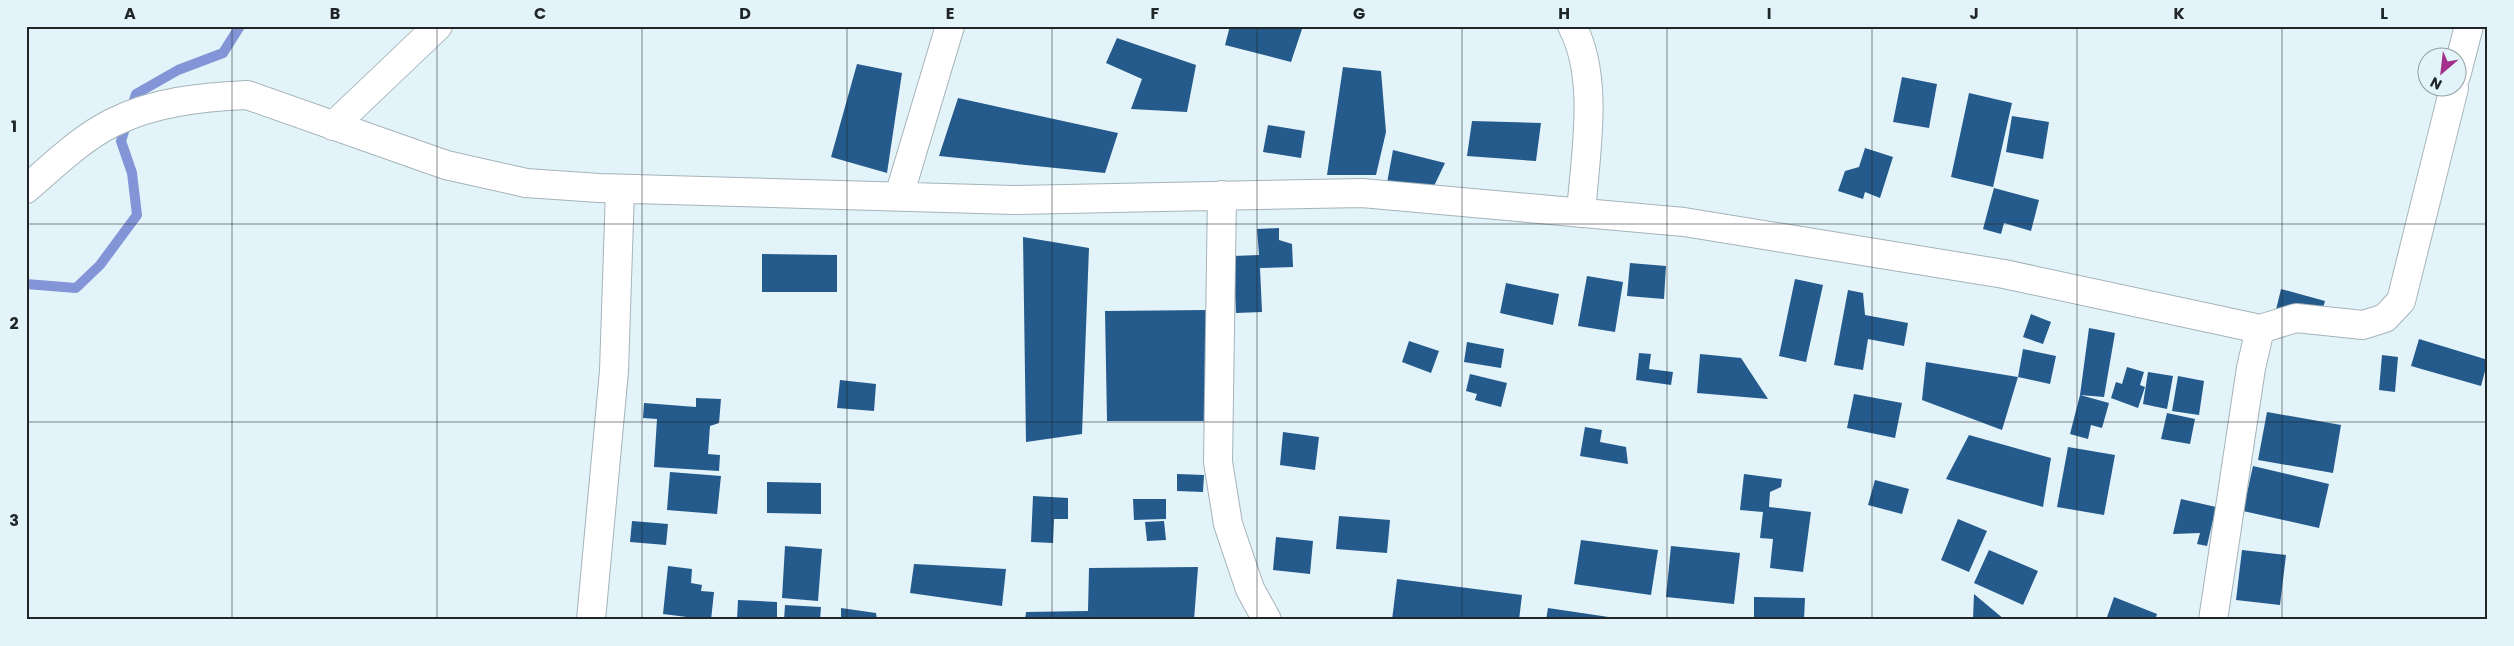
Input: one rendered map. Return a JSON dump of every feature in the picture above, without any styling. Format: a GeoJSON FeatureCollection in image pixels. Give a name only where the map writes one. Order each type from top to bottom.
{"type":"FeatureCollection","features":[{"type":"Feature","properties":{"kind":"street"},"geometry":{"type":"LineString","coordinates":[[333,126],[438,26]]}},
{"type":"Feature","properties":{"kind":"street"},"geometry":{"type":"LineString","coordinates":[[899,196],[950,26]]}},
{"type":"Feature","properties":{"kind":"street"},"geometry":{"type":"LineString","coordinates":[[1572,26],[1580,40],[1589,86],[1581,213]]}},
{"type":"Feature","properties":{"kind":"street"},"geometry":{"type":"LineString","coordinates":[[2463,48],[2469,26]]}},
{"type":"Feature","properties":{"kind":"street"},"geometry":{"type":"LineString","coordinates":[[26,189],[71,150],[111,123],[157,106],[219,96],[247,95],[446,165],[526,183],[620,188],[1014,200],[1362,193],[1684,222],[2004,274],[2260,329],[2296,318],[2363,325],[2386,318],[2401,301],[2452,98]]}},
{"type":"Feature","properties":{"kind":"street"},"geometry":{"type":"LineString","coordinates":[[591,620],[614,370],[620,188]]}},
{"type":"Feature","properties":{"kind":"street"},"geometry":{"type":"LineString","coordinates":[[1222,195],[1218,462],[1228,524],[1250,589],[1267,620]]}},
{"type":"Feature","properties":{"kind":"street"},"geometry":{"type":"LineString","coordinates":[[2213,620],[2250,368],[2260,329]]}},
{"type":"Feature","properties":{"kind":"building"},"geometry":{"type":"Polygon","coordinates":[[[1230,26],[1303,26],[1291,62],[1225,45],[1230,26]]]}},
{"type":"Feature","properties":{"kind":"building"},"geometry":{"type":"Polygon","coordinates":[[[1117,38],[1196,65],[1187,112],[1131,109],[1142,79],[1106,63],[1117,38]]]}},
{"type":"Feature","properties":{"kind":"building"},"geometry":{"type":"Polygon","coordinates":[[[857,64],[902,73],[887,173],[831,157],[857,64]]]}},
{"type":"Feature","properties":{"kind":"building"},"geometry":{"type":"Polygon","coordinates":[[[1343,67],[1381,71],[1386,132],[1376,175],[1327,175],[1343,67]]]}},
{"type":"Feature","properties":{"kind":"building"},"geometry":{"type":"Polygon","coordinates":[[[1902,77],[1937,84],[1929,128],[1893,122],[1902,77]]]}},
{"type":"Feature","properties":{"kind":"building"},"geometry":{"type":"Polygon","coordinates":[[[1969,93],[2012,103],[1993,187],[1951,177],[1969,93]]]}},
{"type":"Feature","properties":{"kind":"building"},"geometry":{"type":"Polygon","coordinates":[[[958,98],[1118,133],[1105,173],[939,156],[958,98]]]}},
{"type":"Feature","properties":{"kind":"building"},"geometry":{"type":"Polygon","coordinates":[[[2012,116],[2049,122],[2043,159],[2006,152],[2012,116]]]}},
{"type":"Feature","properties":{"kind":"building"},"geometry":{"type":"Polygon","coordinates":[[[1472,121],[1541,123],[1536,161],[1467,156],[1472,121]]]}},
{"type":"Feature","properties":{"kind":"building"},"geometry":{"type":"Polygon","coordinates":[[[1268,125],[1305,131],[1301,158],[1263,152],[1268,125]]]}},
{"type":"Feature","properties":{"kind":"building"},"geometry":{"type":"Polygon","coordinates":[[[1865,148],[1893,157],[1880,198],[1865,192],[1863,199],[1838,191],[1845,171],[1859,167],[1865,148]]]}},
{"type":"Feature","properties":{"kind":"building"},"geometry":{"type":"Polygon","coordinates":[[[1393,150],[1445,163],[1434,186],[1387,183],[1393,150]]]}},
{"type":"Feature","properties":{"kind":"building"},"geometry":{"type":"Polygon","coordinates":[[[1994,188],[2039,200],[2031,231],[2004,223],[2001,234],[1983,229],[1994,188]]]}},
{"type":"Feature","properties":{"kind":"building"},"geometry":{"type":"Polygon","coordinates":[[[1279,228],[1279,240],[1292,244],[1293,267],[1260,268],[1262,312],[1236,313],[1233,256],[1259,255],[1257,229],[1279,228]]]}},
{"type":"Feature","properties":{"kind":"building"},"geometry":{"type":"Polygon","coordinates":[[[1023,237],[1089,248],[1082,434],[1026,442],[1023,237]]]}},
{"type":"Feature","properties":{"kind":"building"},"geometry":{"type":"Polygon","coordinates":[[[762,254],[837,255],[837,292],[762,292],[762,254]]]}},
{"type":"Feature","properties":{"kind":"building"},"geometry":{"type":"Polygon","coordinates":[[[1630,263],[1666,266],[1664,299],[1627,296],[1630,263]]]}},
{"type":"Feature","properties":{"kind":"building"},"geometry":{"type":"Polygon","coordinates":[[[1587,276],[1623,282],[1615,332],[1578,326],[1587,276]]]}},
{"type":"Feature","properties":{"kind":"building"},"geometry":{"type":"Polygon","coordinates":[[[1795,279],[1823,285],[1806,362],[1779,356],[1795,279]]]}},
{"type":"Feature","properties":{"kind":"building"},"geometry":{"type":"Polygon","coordinates":[[[1506,283],[1559,294],[1553,325],[1500,313],[1506,283]]]}},
{"type":"Feature","properties":{"kind":"building"},"geometry":{"type":"Polygon","coordinates":[[[2281,289],[2325,301],[2318,325],[2275,314],[2281,289]]]}},
{"type":"Feature","properties":{"kind":"building"},"geometry":{"type":"Polygon","coordinates":[[[1848,290],[1863,293],[1865,315],[1908,323],[1904,346],[1868,339],[1863,370],[1834,365],[1848,290]]]}},
{"type":"Feature","properties":{"kind":"building"},"geometry":{"type":"Polygon","coordinates":[[[1207,310],[1204,421],[1107,421],[1105,311],[1207,310]]]}},
{"type":"Feature","properties":{"kind":"building"},"geometry":{"type":"Polygon","coordinates":[[[2031,314],[2051,322],[2043,344],[2023,337],[2031,314]]]}},
{"type":"Feature","properties":{"kind":"building"},"geometry":{"type":"Polygon","coordinates":[[[2089,328],[2115,333],[2104,397],[2080,395],[2089,328]]]}},
{"type":"Feature","properties":{"kind":"building"},"geometry":{"type":"Polygon","coordinates":[[[2419,339],[2488,360],[2481,386],[2411,366],[2419,339]]]}},
{"type":"Feature","properties":{"kind":"building"},"geometry":{"type":"Polygon","coordinates":[[[1409,341],[1439,351],[1431,373],[1402,362],[1409,341]]]}},
{"type":"Feature","properties":{"kind":"building"},"geometry":{"type":"Polygon","coordinates":[[[1467,342],[1504,349],[1501,368],[1464,362],[1467,342]]]}},
{"type":"Feature","properties":{"kind":"building"},"geometry":{"type":"Polygon","coordinates":[[[2023,349],[2056,356],[2050,384],[2018,377],[2023,349]]]}},
{"type":"Feature","properties":{"kind":"building"},"geometry":{"type":"Polygon","coordinates":[[[1639,353],[1651,354],[1649,369],[1673,372],[1671,385],[1636,380],[1639,353]]]}},
{"type":"Feature","properties":{"kind":"building"},"geometry":{"type":"Polygon","coordinates":[[[1700,354],[1741,358],[1768,399],[1697,393],[1700,354]]]}},
{"type":"Feature","properties":{"kind":"building"},"geometry":{"type":"Polygon","coordinates":[[[2382,355],[2398,357],[2395,392],[2379,390],[2382,355]]]}},
{"type":"Feature","properties":{"kind":"building"},"geometry":{"type":"Polygon","coordinates":[[[1926,362],[2018,377],[2002,430],[1922,400],[1926,362]]]}},
{"type":"Feature","properties":{"kind":"building"},"geometry":{"type":"Polygon","coordinates":[[[2127,367],[2144,372],[2140,385],[2145,387],[2138,408],[2111,398],[2116,382],[2122,384],[2127,367]]]}},
{"type":"Feature","properties":{"kind":"building"},"geometry":{"type":"Polygon","coordinates":[[[2148,372],[2173,376],[2167,409],[2143,404],[2148,372]]]}},
{"type":"Feature","properties":{"kind":"building"},"geometry":{"type":"Polygon","coordinates":[[[1470,374],[1507,383],[1501,407],[1475,400],[1477,394],[1466,391],[1470,374]]]}},
{"type":"Feature","properties":{"kind":"building"},"geometry":{"type":"Polygon","coordinates":[[[2178,376],[2204,381],[2199,415],[2172,411],[2178,376]]]}},
{"type":"Feature","properties":{"kind":"building"},"geometry":{"type":"Polygon","coordinates":[[[840,380],[876,384],[874,411],[837,408],[840,380]]]}},
{"type":"Feature","properties":{"kind":"building"},"geometry":{"type":"Polygon","coordinates":[[[1854,394],[1902,403],[1895,438],[1847,428],[1854,394]]]}},
{"type":"Feature","properties":{"kind":"building"},"geometry":{"type":"Polygon","coordinates":[[[2080,395],[2109,403],[2102,428],[2091,425],[2088,439],[2070,434],[2080,395]]]}},
{"type":"Feature","properties":{"kind":"building"},"geometry":{"type":"Polygon","coordinates":[[[696,398],[721,399],[719,423],[710,426],[708,454],[720,455],[719,471],[654,467],[657,419],[643,418],[644,403],[696,407],[696,398]]]}},
{"type":"Feature","properties":{"kind":"building"},"geometry":{"type":"Polygon","coordinates":[[[2267,412],[2341,425],[2333,473],[2258,460],[2267,412]]]}},
{"type":"Feature","properties":{"kind":"building"},"geometry":{"type":"Polygon","coordinates":[[[2167,413],[2195,419],[2190,444],[2161,439],[2167,413]]]}},
{"type":"Feature","properties":{"kind":"building"},"geometry":{"type":"Polygon","coordinates":[[[1585,427],[1602,430],[1600,442],[1626,447],[1628,464],[1580,456],[1585,427]]]}},
{"type":"Feature","properties":{"kind":"building"},"geometry":{"type":"Polygon","coordinates":[[[1283,432],[1319,437],[1315,470],[1280,465],[1283,432]]]}},
{"type":"Feature","properties":{"kind":"building"},"geometry":{"type":"Polygon","coordinates":[[[1969,435],[2051,458],[2043,507],[1946,479],[1969,435]]]}},
{"type":"Feature","properties":{"kind":"building"},"geometry":{"type":"Polygon","coordinates":[[[2068,447],[2115,455],[2104,515],[2057,507],[2068,447]]]}},
{"type":"Feature","properties":{"kind":"building"},"geometry":{"type":"Polygon","coordinates":[[[2253,466],[2329,484],[2319,528],[2243,511],[2253,466]]]}},
{"type":"Feature","properties":{"kind":"building"},"geometry":{"type":"Polygon","coordinates":[[[670,472],[721,476],[717,514],[667,510],[670,472]]]}},
{"type":"Feature","properties":{"kind":"building"},"geometry":{"type":"Polygon","coordinates":[[[1177,474],[1204,475],[1203,492],[1177,491],[1177,474]]]}},
{"type":"Feature","properties":{"kind":"building"},"geometry":{"type":"Polygon","coordinates":[[[1744,474],[1782,479],[1781,487],[1770,492],[1769,507],[1811,512],[1803,572],[1770,568],[1773,539],[1760,538],[1763,512],[1740,510],[1744,474]]]}},
{"type":"Feature","properties":{"kind":"building"},"geometry":{"type":"Polygon","coordinates":[[[1875,480],[1909,489],[1902,514],[1868,505],[1875,480]]]}},
{"type":"Feature","properties":{"kind":"building"},"geometry":{"type":"Polygon","coordinates":[[[767,482],[821,483],[821,514],[767,513],[767,482]]]}},
{"type":"Feature","properties":{"kind":"building"},"geometry":{"type":"Polygon","coordinates":[[[1033,496],[1068,498],[1068,519],[1054,519],[1053,543],[1031,542],[1033,496]]]}},
{"type":"Feature","properties":{"kind":"building"},"geometry":{"type":"Polygon","coordinates":[[[1133,499],[1166,499],[1166,519],[1134,520],[1133,499]]]}},
{"type":"Feature","properties":{"kind":"building"},"geometry":{"type":"Polygon","coordinates":[[[2181,499],[2216,507],[2207,546],[2197,544],[2200,533],[2173,534],[2181,499]]]}},
{"type":"Feature","properties":{"kind":"building"},"geometry":{"type":"Polygon","coordinates":[[[1339,516],[1390,520],[1387,553],[1336,549],[1339,516]]]}},
{"type":"Feature","properties":{"kind":"building"},"geometry":{"type":"Polygon","coordinates":[[[1958,519],[1987,531],[1969,572],[1941,560],[1958,519]]]}},
{"type":"Feature","properties":{"kind":"building"},"geometry":{"type":"Polygon","coordinates":[[[632,521],[668,524],[666,545],[630,542],[632,521]]]}},
{"type":"Feature","properties":{"kind":"building"},"geometry":{"type":"Polygon","coordinates":[[[1164,521],[1166,540],[1147,541],[1145,522],[1164,521]]]}},
{"type":"Feature","properties":{"kind":"building"},"geometry":{"type":"Polygon","coordinates":[[[1276,537],[1313,541],[1310,574],[1273,570],[1276,537]]]}},
{"type":"Feature","properties":{"kind":"building"},"geometry":{"type":"Polygon","coordinates":[[[1581,540],[1658,550],[1651,595],[1574,584],[1581,540]]]}},
{"type":"Feature","properties":{"kind":"building"},"geometry":{"type":"Polygon","coordinates":[[[785,546],[822,549],[818,601],[782,598],[785,546]]]}},
{"type":"Feature","properties":{"kind":"building"},"geometry":{"type":"Polygon","coordinates":[[[1671,546],[1740,553],[1734,604],[1666,597],[1671,546]]]}},
{"type":"Feature","properties":{"kind":"building"},"geometry":{"type":"Polygon","coordinates":[[[1989,550],[2038,571],[2023,605],[1974,583],[1989,550]]]}},
{"type":"Feature","properties":{"kind":"building"},"geometry":{"type":"Polygon","coordinates":[[[2242,550],[2286,555],[2280,605],[2236,600],[2242,550]]]}},
{"type":"Feature","properties":{"kind":"building"},"geometry":{"type":"Polygon","coordinates":[[[914,564],[1006,569],[1002,606],[910,593],[914,564]]]}},
{"type":"Feature","properties":{"kind":"building"},"geometry":{"type":"Polygon","coordinates":[[[668,566],[692,569],[691,583],[702,585],[701,591],[714,592],[711,620],[663,614],[668,566]]]}},
{"type":"Feature","properties":{"kind":"building"},"geometry":{"type":"Polygon","coordinates":[[[1198,567],[1194,620],[1025,620],[1026,612],[1088,611],[1089,568],[1198,567]]]}},
{"type":"Feature","properties":{"kind":"building"},"geometry":{"type":"Polygon","coordinates":[[[1397,579],[1522,595],[1519,620],[1392,620],[1397,579]]]}},
{"type":"Feature","properties":{"kind":"building"},"geometry":{"type":"Polygon","coordinates":[[[1974,594],[2005,620],[1973,620],[1974,594]]]}},
{"type":"Feature","properties":{"kind":"building"},"geometry":{"type":"Polygon","coordinates":[[[1754,597],[1805,598],[1804,620],[1754,620],[1754,597]]]}},
{"type":"Feature","properties":{"kind":"building"},"geometry":{"type":"Polygon","coordinates":[[[2114,597],[2157,614],[2155,620],[2106,620],[2114,597]]]}},
{"type":"Feature","properties":{"kind":"building"},"geometry":{"type":"Polygon","coordinates":[[[738,600],[777,602],[777,620],[737,620],[738,600]]]}},
{"type":"Feature","properties":{"kind":"building"},"geometry":{"type":"Polygon","coordinates":[[[785,605],[821,607],[820,620],[784,620],[785,605]]]}},
{"type":"Feature","properties":{"kind":"building"},"geometry":{"type":"Polygon","coordinates":[[[841,608],[876,613],[877,620],[841,620],[841,608]]]}},
{"type":"Feature","properties":{"kind":"building"},"geometry":{"type":"Polygon","coordinates":[[[1548,608],[1622,619],[1622,620],[1546,620],[1548,608]]]}},
{"type":"Feature","properties":{"kind":"waterway"},"geometry":{"type":"LineString","coordinates":[[26,284],[76,288],[100,265],[137,215],[132,173],[121,141],[136,94],[178,70],[223,53],[240,26]]}}]}
